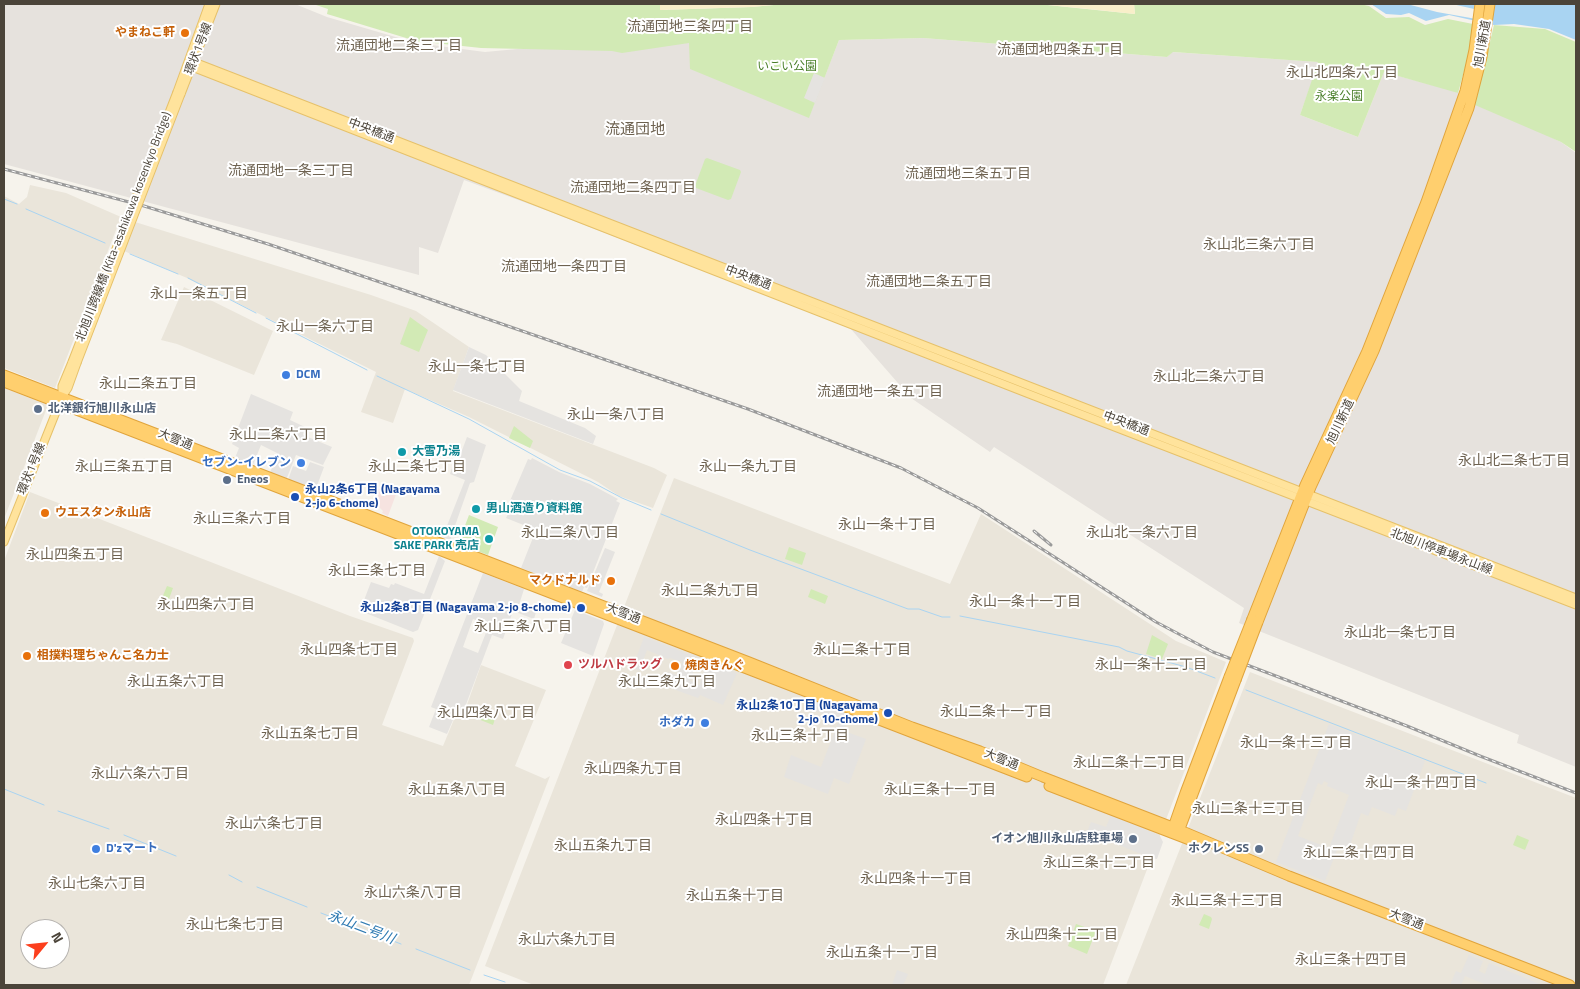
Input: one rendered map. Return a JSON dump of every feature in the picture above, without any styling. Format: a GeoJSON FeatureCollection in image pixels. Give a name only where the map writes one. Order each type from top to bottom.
{"type":"FeatureCollection","features":[{"type":"Feature","properties":{"kind":"highway","name":"旭川新道"},"geometry":{"type":"LineString","coordinates":[[1470,88],[1480,4]]}},
{"type":"Feature","properties":{"kind":"highway","name":"旭川新道"},"geometry":{"type":"LineString","coordinates":[[1176,832],[1184,794],[1233,679],[1304,496],[1367,351],[1465,107],[1485,40],[1490,4]]}},
{"type":"Feature","properties":{"kind":"highway","name":"大雪通"},"geometry":{"type":"LineString","coordinates":[[4,375],[60,400],[1570,985]]}},
{"type":"Feature","properties":{"kind":"highway","name":"大雪通"},"geometry":{"type":"LineString","coordinates":[[4,382],[60,400]]}},
{"type":"Feature","properties":{"kind":"main road","name":"環状1号線"},"geometry":{"type":"LineString","coordinates":[[179,93],[210,4]]}},
{"type":"Feature","properties":{"kind":"main road","name":"環状1号線"},"geometry":{"type":"LineString","coordinates":[[190,64],[216,4]]}},
{"type":"Feature","properties":{"kind":"main road","name":"中央橋通"},"geometry":{"type":"LineString","coordinates":[[190,64],[1304,496]]}},
{"type":"Feature","properties":{"kind":"main road","name":"北旭川跨線橋 (Kita-asahikawa kosenkyo Bridge)"},"geometry":{"type":"LineString","coordinates":[[74,363],[179,93]]}},
{"type":"Feature","properties":{"kind":"main road","name":"環状1号線"},"geometry":{"type":"LineString","coordinates":[[4,542],[60,400],[62,386],[74,363]]}},
{"type":"Feature","properties":{"kind":"main road","name":"北旭川停車場永山線"},"geometry":{"type":"LineString","coordinates":[[1304,496],[1576,598]]}},
{"type":"Feature","properties":{"kind":"main road","name":"北旭川停車場永山線"},"geometry":{"type":"LineString","coordinates":[[1304,496],[1576,605]]}},
{"type":"Feature","properties":{"kind":"shaded area"},"geometry":{"type":"Polygon","coordinates":[[[4,4],[295,4],[327,17],[416,43],[485,52],[689,33],[809,117],[839,40],[923,38],[1167,57],[1172,52],[1319,62],[1300,115],[1358,137],[1384,72],[1454,91],[1561,142],[1576,153],[1576,767],[1517,743],[1519,735],[1239,623],[1244,608],[994,447],[990,452],[911,398],[850,328],[551,212],[464,180],[438,253],[419,247],[419,275],[4,164],[4,4]]]}},
{"type":"Feature","properties":{"kind":"shaded area"},"geometry":{"type":"Polygon","coordinates":[[[814,73],[825,78],[815,103],[804,98],[814,73]]]}},
{"type":"Feature","properties":{"kind":"shaded area"},"geometry":{"type":"Polygon","coordinates":[[[30,185],[66,193],[121,217],[55,388],[4,368],[4,196],[19,204],[27,197],[30,185]]]}},
{"type":"Feature","properties":{"kind":"shaded area"},"geometry":{"type":"Polygon","coordinates":[[[135,222],[371,295],[416,311],[469,347],[453,391],[654,468],[667,475],[653,508],[619,496],[598,482],[469,417],[405,389],[393,423],[361,412],[376,372],[187,278],[124,251],[135,222]]]}},
{"type":"Feature","properties":{"kind":"shaded area"},"geometry":{"type":"Polygon","coordinates":[[[184,287],[273,331],[254,375],[177,344],[161,340],[184,287]]]}},
{"type":"Feature","properties":{"kind":"shaded area"},"geometry":{"type":"Polygon","coordinates":[[[469,347],[486,355],[522,391],[519,401],[585,428],[596,436],[593,444],[453,390],[469,347]]]}},
{"type":"Feature","properties":{"kind":"shaded area"},"geometry":{"type":"Polygon","coordinates":[[[4,388],[48,405],[4,519],[4,388]]]}},
{"type":"Feature","properties":{"kind":"shaded area"},"geometry":{"type":"Polygon","coordinates":[[[251,394],[293,412],[290,420],[305,427],[303,435],[332,447],[323,465],[296,455],[286,480],[270,473],[277,453],[261,445],[252,467],[235,458],[239,448],[232,444],[251,394]]]}},
{"type":"Feature","properties":{"kind":"shaded area"},"geometry":{"type":"Polygon","coordinates":[[[467,437],[486,445],[474,482],[470,483],[450,540],[425,530],[428,525],[445,531],[465,480],[450,474],[452,468],[455,469],[467,437]]]}},
{"type":"Feature","properties":{"kind":"shaded area"},"geometry":{"type":"Polygon","coordinates":[[[532,458],[559,472],[590,484],[618,499],[616,501],[620,503],[587,588],[584,587],[582,592],[521,568],[536,530],[506,518],[509,512],[506,510],[528,459],[531,460],[532,458]]]}},
{"type":"Feature","properties":{"kind":"shaded area"},"geometry":{"type":"Polygon","coordinates":[[[310,462],[324,467],[315,491],[288,480],[293,466],[306,471],[310,462]]]}},
{"type":"Feature","properties":{"kind":"shaded area"},"geometry":{"type":"Polygon","coordinates":[[[674,478],[950,584],[981,514],[1176,641],[1226,662],[1103,985],[534,985],[485,966],[674,478]]]}},
{"type":"Feature","properties":{"kind":"shaded area"},"geometry":{"type":"Polygon","coordinates":[[[391,486],[398,489],[388,516],[382,513],[383,511],[378,506],[375,496],[372,495],[375,487],[388,492],[391,486]]]}},
{"type":"Feature","properties":{"kind":"shaded area"},"geometry":{"type":"Polygon","coordinates":[[[30,492],[350,616],[413,638],[414,641],[382,725],[443,746],[455,717],[462,719],[481,665],[546,690],[515,766],[545,779],[550,776],[469,985],[4,985],[4,561],[30,492]]]}},
{"type":"Feature","properties":{"kind":"shaded area"},"geometry":{"type":"Polygon","coordinates":[[[605,548],[615,552],[599,592],[603,594],[602,597],[587,591],[605,548]]]}},
{"type":"Feature","properties":{"kind":"shaded area"},"geometry":{"type":"Polygon","coordinates":[[[439,556],[445,561],[418,630],[413,632],[363,612],[361,608],[371,582],[389,588],[391,584],[394,585],[395,583],[424,594],[439,556]]]}},
{"type":"Feature","properties":{"kind":"shaded area"},"geometry":{"type":"Polygon","coordinates":[[[483,573],[524,589],[519,605],[536,612],[534,619],[513,611],[503,639],[492,635],[462,715],[456,713],[447,734],[429,727],[436,709],[431,707],[483,573]],[[473,619],[463,647],[478,653],[489,625],[473,619]]]}},
{"type":"Feature","properties":{"kind":"shaded area"},"geometry":{"type":"Polygon","coordinates":[[[575,610],[603,621],[604,624],[593,656],[561,643],[575,610]]]}},
{"type":"Feature","properties":{"kind":"shaded area"},"geometry":{"type":"Polygon","coordinates":[[[644,637],[737,673],[723,705],[700,695],[698,698],[662,685],[668,672],[677,675],[682,662],[668,659],[647,650],[639,671],[633,667],[644,637]],[[695,667],[690,681],[699,685],[704,671],[695,667]]]}},
{"type":"Feature","properties":{"kind":"shaded area"},"geometry":{"type":"Polygon","coordinates":[[[1250,672],[1576,798],[1576,985],[1126,985],[1250,672]]]}},
{"type":"Feature","properties":{"kind":"shaded area"},"geometry":{"type":"Polygon","coordinates":[[[812,700],[846,713],[844,719],[848,721],[844,731],[866,739],[849,784],[834,778],[828,794],[784,777],[791,755],[821,767],[839,720],[809,708],[812,700]]]}},
{"type":"Feature","properties":{"kind":"shaded area"},"geometry":{"type":"Polygon","coordinates":[[[1329,724],[1425,761],[1406,811],[1398,808],[1395,816],[1372,807],[1368,816],[1361,813],[1348,851],[1338,847],[1325,881],[1276,862],[1329,724]],[[1324,781],[1322,785],[1318,783],[1298,836],[1329,848],[1349,795],[1327,786],[1328,783],[1324,781]]]}},
{"type":"Feature","properties":{"kind":"shaded area","name":"イオン旭川永山店駐車場"},"geometry":{"type":"Polygon","coordinates":[[[1111,815],[1160,836],[1163,842],[1157,859],[1087,832],[1091,822],[1106,827],[1111,815]]]}},
{"type":"Feature","properties":{"kind":"shaded area"},"geometry":{"type":"Polygon","coordinates":[[[1469,955],[1483,961],[1479,971],[1485,974],[1489,963],[1542,985],[1487,985],[1465,976],[1461,985],[1450,985],[1456,971],[1461,973],[1469,955]]]}},
{"type":"Feature","properties":{"kind":"shaded area"},"geometry":{"type":"Polygon","coordinates":[[[897,970],[908,974],[903,985],[892,985],[897,970]]]}},
{"type":"Feature","properties":{"kind":"green space"},"geometry":{"type":"Polygon","coordinates":[[[313,4],[660,4],[661,10],[785,4],[1038,4],[1135,14],[1134,4],[1360,4],[1369,6],[1386,18],[1409,17],[1425,25],[1448,19],[1473,24],[1468,57],[1458,93],[1384,72],[1358,137],[1300,115],[1318,62],[1173,52],[1167,57],[923,38],[839,40],[809,118],[690,69],[689,43],[622,53],[612,51],[481,48],[416,41],[327,14],[328,9],[313,4]]]}},
{"type":"Feature","properties":{"kind":"green space"},"geometry":{"type":"Polygon","coordinates":[[[1494,25],[1545,29],[1576,42],[1576,152],[1561,142],[1475,105],[1494,25]]]}},
{"type":"Feature","properties":{"kind":"green space"},"geometry":{"type":"Polygon","coordinates":[[[707,158],[740,170],[741,172],[731,199],[728,200],[696,188],[695,186],[707,158]]]}},
{"type":"Feature","properties":{"kind":"green space"},"geometry":{"type":"Polygon","coordinates":[[[410,317],[428,330],[419,352],[400,344],[410,317]]]}},
{"type":"Feature","properties":{"kind":"green space"},"geometry":{"type":"Polygon","coordinates":[[[514,426],[533,441],[530,448],[509,438],[514,426]]]}},
{"type":"Feature","properties":{"kind":"green space"},"geometry":{"type":"Polygon","coordinates":[[[469,515],[498,527],[488,555],[458,544],[469,515]]]}},
{"type":"Feature","properties":{"kind":"green space"},"geometry":{"type":"Polygon","coordinates":[[[789,547],[806,553],[802,565],[785,559],[789,547]]]}},
{"type":"Feature","properties":{"kind":"green space"},"geometry":{"type":"Polygon","coordinates":[[[167,586],[173,588],[166,607],[159,605],[167,586]]]}},
{"type":"Feature","properties":{"kind":"green space"},"geometry":{"type":"Polygon","coordinates":[[[811,589],[828,596],[825,604],[808,597],[811,589]]]}},
{"type":"Feature","properties":{"kind":"green space"},"geometry":{"type":"Polygon","coordinates":[[[1152,635],[1168,644],[1162,659],[1146,654],[1152,635]]]}},
{"type":"Feature","properties":{"kind":"green space"},"geometry":{"type":"Polygon","coordinates":[[[481,710],[496,716],[493,725],[478,719],[481,710]]]}},
{"type":"Feature","properties":{"kind":"green space"},"geometry":{"type":"Polygon","coordinates":[[[1517,835],[1529,840],[1525,850],[1513,845],[1517,835]]]}},
{"type":"Feature","properties":{"kind":"green space"},"geometry":{"type":"Polygon","coordinates":[[[1204,914],[1212,919],[1209,929],[1199,925],[1204,914]]]}},
{"type":"Feature","properties":{"kind":"green space"},"geometry":{"type":"Polygon","coordinates":[[[1076,924],[1096,931],[1087,954],[1068,946],[1076,924]]]}},
{"type":"Feature","properties":{"kind":"sand"},"geometry":{"type":"Polygon","coordinates":[[[660,4],[785,4],[660,10],[660,4]]]}},
{"type":"Feature","properties":{"kind":"sand"},"geometry":{"type":"Polygon","coordinates":[[[1038,4],[1134,4],[1135,14],[1098,10],[1038,4]]]}},
{"type":"Feature","properties":{"kind":"water"},"geometry":{"type":"Polygon","coordinates":[[[1371,4],[1407,4],[1437,12],[1482,20],[1484,17],[1483,11],[1452,4],[1576,4],[1576,40],[1549,29],[1514,24],[1494,25],[1449,15],[1426,21],[1409,13],[1401,15],[1386,14],[1371,4]]]}},
{"type":"Feature","properties":{"kind":"waterway"},"geometry":{"type":"LineString","coordinates":[[4,199],[17,204]]}},
{"type":"Feature","properties":{"kind":"waterway"},"geometry":{"type":"LineString","coordinates":[[26,209],[105,243]]}},
{"type":"Feature","properties":{"kind":"waterway"},"geometry":{"type":"LineString","coordinates":[[130,254],[178,274]]}},
{"type":"Feature","properties":{"kind":"waterway"},"geometry":{"type":"LineString","coordinates":[[188,278],[256,313]]}},
{"type":"Feature","properties":{"kind":"waterway"},"geometry":{"type":"LineString","coordinates":[[266,318],[367,370]]}},
{"type":"Feature","properties":{"kind":"waterway"},"geometry":{"type":"LineString","coordinates":[[377,376],[469,419],[560,470],[590,481],[622,498],[651,510]]}},
{"type":"Feature","properties":{"kind":"waterway"},"geometry":{"type":"LineString","coordinates":[[661,514],[750,550],[908,609],[919,609],[942,617],[950,617]]}},
{"type":"Feature","properties":{"kind":"waterway"},"geometry":{"type":"LineString","coordinates":[[960,616],[1119,647],[1127,651],[1186,667],[1215,678]]}},
{"type":"Feature","properties":{"kind":"waterway"},"geometry":{"type":"LineString","coordinates":[[1246,690],[1486,783]]}},
{"type":"Feature","properties":{"kind":"waterway","name":"永山二号川"},"geometry":{"type":"LineString","coordinates":[[4,789],[44,805]]}},
{"type":"Feature","properties":{"kind":"waterway","name":"永山二号川"},"geometry":{"type":"LineString","coordinates":[[58,811],[109,829]]}},
{"type":"Feature","properties":{"kind":"waterway","name":"永山二号川"},"geometry":{"type":"LineString","coordinates":[[124,835],[176,856]]}},
{"type":"Feature","properties":{"kind":"waterway","name":"永山二号川"},"geometry":{"type":"LineString","coordinates":[[229,875],[242,882]]}},
{"type":"Feature","properties":{"kind":"waterway","name":"永山二号川"},"geometry":{"type":"LineString","coordinates":[[257,887],[307,907]]}},
{"type":"Feature","properties":{"kind":"waterway","name":"永山二号川"},"geometry":{"type":"LineString","coordinates":[[321,913],[401,944]]}},
{"type":"Feature","properties":{"kind":"waterway","name":"永山二号川"},"geometry":{"type":"LineString","coordinates":[[416,949],[470,970]]}},
{"type":"Feature","properties":{"kind":"waterway","name":"永山二号川"},"geometry":{"type":"LineString","coordinates":[[484,975],[505,982]]}},
{"type":"Feature","properties":{"kind":"railway"},"geometry":{"type":"LineString","coordinates":[[4,169],[144,206],[268,244],[748,409],[901,468],[978,508],[1156,622],[1213,652],[1576,793]]}},
{"type":"Feature","properties":{"kind":"railway"},"geometry":{"type":"LineString","coordinates":[[1034,531],[1051,545]]}},
{"type":"Feature","properties":{"kind":"place","name":"やまねこ軒"},"geometry":{"type":"Point","coordinates":[185,33]}},
{"type":"Feature","properties":{"kind":"place","name":"DCM"},"geometry":{"type":"Point","coordinates":[286,375]}},
{"type":"Feature","properties":{"kind":"place","name":"北洋銀行旭川永山店"},"geometry":{"type":"Point","coordinates":[38,409]}},
{"type":"Feature","properties":{"kind":"place","name":"大雪乃湯"},"geometry":{"type":"Point","coordinates":[402,452]}},
{"type":"Feature","properties":{"kind":"place","name":"セブン-イレブン"},"geometry":{"type":"Point","coordinates":[301,463]}},
{"type":"Feature","properties":{"kind":"place","name":"Eneos"},"geometry":{"type":"Point","coordinates":[227,480]}},
{"type":"Feature","properties":{"kind":"place","name":"永山2条6丁目 (Nagayama 2-jo 6-chome)"},"geometry":{"type":"Point","coordinates":[295,497]}},
{"type":"Feature","properties":{"kind":"place","name":"男山酒造り資料館"},"geometry":{"type":"Point","coordinates":[476,509]}},
{"type":"Feature","properties":{"kind":"place","name":"ウエスタン永山店"},"geometry":{"type":"Point","coordinates":[45,513]}},
{"type":"Feature","properties":{"kind":"place","name":"OTOKOYAMA SAKE PARK 売店"},"geometry":{"type":"Point","coordinates":[489,539]}},
{"type":"Feature","properties":{"kind":"place","name":"マクドナルド"},"geometry":{"type":"Point","coordinates":[611,581]}},
{"type":"Feature","properties":{"kind":"place","name":"永山2条8丁目 (Nagayama 2-jo 8-chome)"},"geometry":{"type":"Point","coordinates":[581,608]}},
{"type":"Feature","properties":{"kind":"place","name":"相撲料理ちゃんこ名力士"},"geometry":{"type":"Point","coordinates":[27,656]}},
{"type":"Feature","properties":{"kind":"place","name":"ツルハドラッグ"},"geometry":{"type":"Point","coordinates":[568,665]}},
{"type":"Feature","properties":{"kind":"place","name":"焼肉きんぐ"},"geometry":{"type":"Point","coordinates":[675,666]}},
{"type":"Feature","properties":{"kind":"place","name":"永山2条10丁目 (Nagayama 2-jo 10-chome)"},"geometry":{"type":"Point","coordinates":[888,713]}},
{"type":"Feature","properties":{"kind":"place","name":"ホダカ"},"geometry":{"type":"Point","coordinates":[705,723]}},
{"type":"Feature","properties":{"kind":"place","name":"イオン旭川永山店駐車場"},"geometry":{"type":"Point","coordinates":[1133,839]}},
{"type":"Feature","properties":{"kind":"place","name":"D'zマート"},"geometry":{"type":"Point","coordinates":[96,849]}},
{"type":"Feature","properties":{"kind":"place","name":"ホクレンSS"},"geometry":{"type":"Point","coordinates":[1259,849]}},
{"type":"Feature","properties":{"kind":"district","name":"流通団地三条四丁目"},"geometry":{"type":"Point","coordinates":[690,28]}},
{"type":"Feature","properties":{"kind":"district","name":"流通団地二条三丁目"},"geometry":{"type":"Point","coordinates":[399,47]}},
{"type":"Feature","properties":{"kind":"district","name":"流通団地四条五丁目"},"geometry":{"type":"Point","coordinates":[1060,51]}},
{"type":"Feature","properties":{"kind":"district","name":"永山北四条六丁目"},"geometry":{"type":"Point","coordinates":[1342,74]}},
{"type":"Feature","properties":{"kind":"district","name":"流通団地"},"geometry":{"type":"Point","coordinates":[635,130]}},
{"type":"Feature","properties":{"kind":"district","name":"流通団地一条三丁目"},"geometry":{"type":"Point","coordinates":[291,172]}},
{"type":"Feature","properties":{"kind":"district","name":"流通団地三条五丁目"},"geometry":{"type":"Point","coordinates":[968,175]}},
{"type":"Feature","properties":{"kind":"district","name":"流通団地二条四丁目"},"geometry":{"type":"Point","coordinates":[633,189]}},
{"type":"Feature","properties":{"kind":"district","name":"永山北三条六丁目"},"geometry":{"type":"Point","coordinates":[1259,246]}},
{"type":"Feature","properties":{"kind":"district","name":"流通団地一条四丁目"},"geometry":{"type":"Point","coordinates":[564,268]}},
{"type":"Feature","properties":{"kind":"district","name":"流通団地二条五丁目"},"geometry":{"type":"Point","coordinates":[929,283]}},
{"type":"Feature","properties":{"kind":"district","name":"永山一条五丁目"},"geometry":{"type":"Point","coordinates":[199,295]}},
{"type":"Feature","properties":{"kind":"district","name":"永山一条六丁目"},"geometry":{"type":"Point","coordinates":[325,328]}},
{"type":"Feature","properties":{"kind":"district","name":"永山一条七丁目"},"geometry":{"type":"Point","coordinates":[477,368]}},
{"type":"Feature","properties":{"kind":"district","name":"永山北二条六丁目"},"geometry":{"type":"Point","coordinates":[1209,378]}},
{"type":"Feature","properties":{"kind":"district","name":"永山二条五丁目"},"geometry":{"type":"Point","coordinates":[148,385]}},
{"type":"Feature","properties":{"kind":"district","name":"流通団地一条五丁目"},"geometry":{"type":"Point","coordinates":[880,393]}},
{"type":"Feature","properties":{"kind":"district","name":"永山一条八丁目"},"geometry":{"type":"Point","coordinates":[616,416]}},
{"type":"Feature","properties":{"kind":"district","name":"永山二条六丁目"},"geometry":{"type":"Point","coordinates":[278,436]}},
{"type":"Feature","properties":{"kind":"district","name":"永山北二条七丁目"},"geometry":{"type":"Point","coordinates":[1514,462]}},
{"type":"Feature","properties":{"kind":"district","name":"永山三条五丁目"},"geometry":{"type":"Point","coordinates":[124,468]}},
{"type":"Feature","properties":{"kind":"district","name":"永山二条七丁目"},"geometry":{"type":"Point","coordinates":[417,468]}},
{"type":"Feature","properties":{"kind":"district","name":"永山一条九丁目"},"geometry":{"type":"Point","coordinates":[748,468]}},
{"type":"Feature","properties":{"kind":"district","name":"永山三条六丁目"},"geometry":{"type":"Point","coordinates":[242,520]}},
{"type":"Feature","properties":{"kind":"district","name":"永山一条十丁目"},"geometry":{"type":"Point","coordinates":[887,526]}},
{"type":"Feature","properties":{"kind":"district","name":"永山二条八丁目"},"geometry":{"type":"Point","coordinates":[570,534]}},
{"type":"Feature","properties":{"kind":"district","name":"永山北一条六丁目"},"geometry":{"type":"Point","coordinates":[1142,534]}},
{"type":"Feature","properties":{"kind":"district","name":"永山四条五丁目"},"geometry":{"type":"Point","coordinates":[75,556]}},
{"type":"Feature","properties":{"kind":"district","name":"永山三条七丁目"},"geometry":{"type":"Point","coordinates":[377,572]}},
{"type":"Feature","properties":{"kind":"district","name":"永山二条九丁目"},"geometry":{"type":"Point","coordinates":[710,592]}},
{"type":"Feature","properties":{"kind":"district","name":"永山一条十一丁目"},"geometry":{"type":"Point","coordinates":[1025,603]}},
{"type":"Feature","properties":{"kind":"district","name":"永山四条六丁目"},"geometry":{"type":"Point","coordinates":[206,606]}},
{"type":"Feature","properties":{"kind":"district","name":"永山三条八丁目"},"geometry":{"type":"Point","coordinates":[523,628]}},
{"type":"Feature","properties":{"kind":"district","name":"永山北一条七丁目"},"geometry":{"type":"Point","coordinates":[1400,634]}},
{"type":"Feature","properties":{"kind":"district","name":"永山四条七丁目"},"geometry":{"type":"Point","coordinates":[349,651]}},
{"type":"Feature","properties":{"kind":"district","name":"永山二条十丁目"},"geometry":{"type":"Point","coordinates":[862,651]}},
{"type":"Feature","properties":{"kind":"district","name":"永山一条十二丁目"},"geometry":{"type":"Point","coordinates":[1151,666]}},
{"type":"Feature","properties":{"kind":"district","name":"永山五条六丁目"},"geometry":{"type":"Point","coordinates":[176,683]}},
{"type":"Feature","properties":{"kind":"district","name":"永山三条九丁目"},"geometry":{"type":"Point","coordinates":[667,683]}},
{"type":"Feature","properties":{"kind":"district","name":"永山二条十一丁目"},"geometry":{"type":"Point","coordinates":[996,713]}},
{"type":"Feature","properties":{"kind":"district","name":"永山四条八丁目"},"geometry":{"type":"Point","coordinates":[486,714]}},
{"type":"Feature","properties":{"kind":"district","name":"永山五条七丁目"},"geometry":{"type":"Point","coordinates":[310,735]}},
{"type":"Feature","properties":{"kind":"district","name":"永山三条十丁目"},"geometry":{"type":"Point","coordinates":[800,737]}},
{"type":"Feature","properties":{"kind":"district","name":"永山一条十三丁目"},"geometry":{"type":"Point","coordinates":[1296,744]}},
{"type":"Feature","properties":{"kind":"district","name":"永山二条十二丁目"},"geometry":{"type":"Point","coordinates":[1129,764]}},
{"type":"Feature","properties":{"kind":"district","name":"永山四条九丁目"},"geometry":{"type":"Point","coordinates":[633,770]}},
{"type":"Feature","properties":{"kind":"district","name":"永山六条六丁目"},"geometry":{"type":"Point","coordinates":[140,775]}},
{"type":"Feature","properties":{"kind":"district","name":"永山一条十四丁目"},"geometry":{"type":"Point","coordinates":[1421,784]}},
{"type":"Feature","properties":{"kind":"district","name":"永山五条八丁目"},"geometry":{"type":"Point","coordinates":[457,791]}},
{"type":"Feature","properties":{"kind":"district","name":"永山三条十一丁目"},"geometry":{"type":"Point","coordinates":[940,791]}},
{"type":"Feature","properties":{"kind":"district","name":"永山二条十三丁目"},"geometry":{"type":"Point","coordinates":[1248,810]}},
{"type":"Feature","properties":{"kind":"district","name":"永山四条十丁目"},"geometry":{"type":"Point","coordinates":[764,821]}},
{"type":"Feature","properties":{"kind":"district","name":"永山六条七丁目"},"geometry":{"type":"Point","coordinates":[274,825]}},
{"type":"Feature","properties":{"kind":"district","name":"永山五条九丁目"},"geometry":{"type":"Point","coordinates":[603,847]}},
{"type":"Feature","properties":{"kind":"district","name":"永山二条十四丁目"},"geometry":{"type":"Point","coordinates":[1359,854]}},
{"type":"Feature","properties":{"kind":"district","name":"永山三条十二丁目"},"geometry":{"type":"Point","coordinates":[1099,864]}},
{"type":"Feature","properties":{"kind":"district","name":"永山四条十一丁目"},"geometry":{"type":"Point","coordinates":[916,880]}},
{"type":"Feature","properties":{"kind":"district","name":"永山七条六丁目"},"geometry":{"type":"Point","coordinates":[97,885]}},
{"type":"Feature","properties":{"kind":"district","name":"永山六条八丁目"},"geometry":{"type":"Point","coordinates":[413,894]}},
{"type":"Feature","properties":{"kind":"district","name":"永山五条十丁目"},"geometry":{"type":"Point","coordinates":[735,897]}},
{"type":"Feature","properties":{"kind":"district","name":"永山三条十三丁目"},"geometry":{"type":"Point","coordinates":[1227,902]}},
{"type":"Feature","properties":{"kind":"district","name":"永山七条七丁目"},"geometry":{"type":"Point","coordinates":[235,926]}},
{"type":"Feature","properties":{"kind":"district","name":"永山四条十二丁目"},"geometry":{"type":"Point","coordinates":[1062,936]}},
{"type":"Feature","properties":{"kind":"district","name":"永山六条九丁目"},"geometry":{"type":"Point","coordinates":[567,941]}},
{"type":"Feature","properties":{"kind":"district","name":"永山五条十一丁目"},"geometry":{"type":"Point","coordinates":[882,954]}},
{"type":"Feature","properties":{"kind":"district","name":"永山三条十四丁目"},"geometry":{"type":"Point","coordinates":[1351,961]}},
{"type":"Feature","properties":{"kind":"park label","name":"いこい公園"},"geometry":{"type":"Point","coordinates":[787,67]}},
{"type":"Feature","properties":{"kind":"park label","name":"永楽公園"},"geometry":{"type":"Point","coordinates":[1339,97]}}]}
